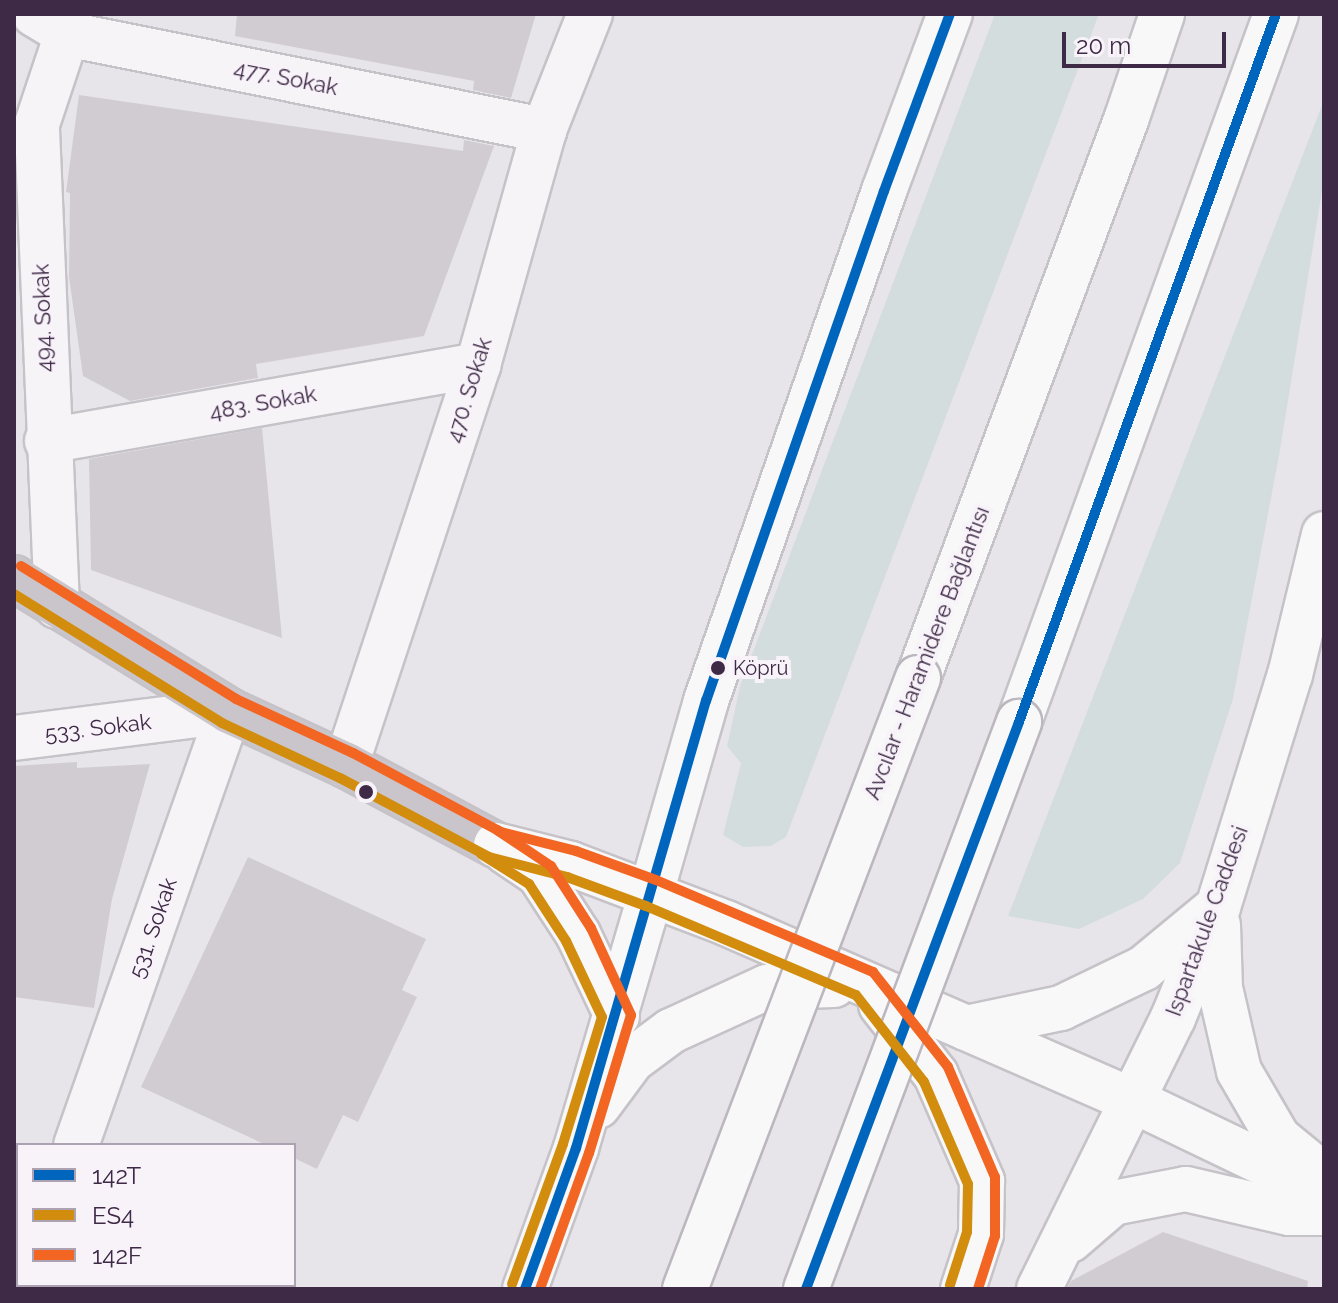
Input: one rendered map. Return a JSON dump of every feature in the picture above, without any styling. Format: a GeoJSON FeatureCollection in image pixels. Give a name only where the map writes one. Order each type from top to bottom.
{"type":"FeatureCollection","features":[{"type":"Feature","properties":{"kind":"main road"},"geometry":{"type":"LineString","coordinates":[[525,1289],[576,1148],[593,1084],[617,1016],[706,701],[884,191],[950,14]]}},
{"type":"Feature","properties":{"kind":"main road","name":"Avcılar - Haramidere Bağlantısı"},"geometry":{"type":"LineString","coordinates":[[685,1289],[918,678],[1126,120],[1162,14]]}},
{"type":"Feature","properties":{"kind":"main road"},"geometry":{"type":"LineString","coordinates":[[806,1289],[1019,722],[1276,14]]}},
{"type":"Feature","properties":{"kind":"main road","name":"Ispartakule Caddesi"},"geometry":{"type":"LineString","coordinates":[[1046,1272],[1173,1018],[1218,907],[1290,675],[1324,534]]}},
{"type":"Feature","properties":{"kind":"main road"},"geometry":{"type":"LineString","coordinates":[[14,578],[229,711],[346,765],[496,845],[539,874],[578,934],[617,1016]]}},
{"type":"Feature","properties":{"kind":"main road"},"geometry":{"type":"LineString","coordinates":[[496,845],[571,864],[651,893],[1132,1100],[1324,1192]]}},
{"type":"Feature","properties":{"kind":"main road"},"geometry":{"type":"LineString","coordinates":[[966,1028],[1061,1008],[1144,968],[1218,907]]}},
{"type":"Feature","properties":{"kind":"main road"},"geometry":{"type":"LineString","coordinates":[[1218,907],[1220,988],[1239,1071],[1278,1138],[1324,1176]]}},
{"type":"Feature","properties":{"kind":"main road"},"geometry":{"type":"LineString","coordinates":[[576,1148],[601,1100],[632,1060],[671,1031],[767,987],[865,984]]}},
{"type":"Feature","properties":{"kind":"main road"},"geometry":{"type":"LineString","coordinates":[[865,984],[936,1075],[982,1181],[981,1234],[963,1289]]}},
{"type":"Feature","properties":{"kind":"main road"},"geometry":{"type":"LineString","coordinates":[[1046,1272],[1113,1203],[1186,1189],[1289,1213],[1324,1213]]}},
{"type":"Feature","properties":{"kind":"street","name":"470. Sokak"},"geometry":{"type":"LineString","coordinates":[[346,765],[478,365],[544,130],[590,14]]}},
{"type":"Feature","properties":{"kind":"street","name":"477. Sokak"},"geometry":{"type":"LineString","coordinates":[[50,24],[544,130]]}},
{"type":"Feature","properties":{"kind":"street","name":"494. Sokak"},"geometry":{"type":"LineString","coordinates":[[50,24],[25,121],[57,606]]}},
{"type":"Feature","properties":{"kind":"street","name":"483. Sokak"},"geometry":{"type":"LineString","coordinates":[[47,441],[478,365]]}},
{"type":"Feature","properties":{"kind":"street","name":"533. Sokak"},"geometry":{"type":"LineString","coordinates":[[14,738],[229,711]]}},
{"type":"Feature","properties":{"kind":"street","name":"531. Sokak"},"geometry":{"type":"LineString","coordinates":[[77,1143],[229,711]]}},
{"type":"Feature","properties":{"kind":"shaded area"},"geometry":{"type":"Polygon","coordinates":[[[995,14],[1099,14],[786,837],[771,846],[743,847],[723,835],[741,763],[727,746],[740,686],[995,14]]]}},
{"type":"Feature","properties":{"kind":"shaded area"},"geometry":{"type":"Polygon","coordinates":[[[1324,100],[1324,179],[1279,456],[1233,699],[1180,863],[1143,899],[1079,929],[1008,916],[1324,100]]]}},
{"type":"Feature","properties":{"kind":"building"},"geometry":{"type":"Polygon","coordinates":[[[237,14],[536,14],[511,98],[473,90],[474,81],[235,36],[237,14]]]}},
{"type":"Feature","properties":{"kind":"building"},"geometry":{"type":"Polygon","coordinates":[[[79,95],[463,151],[464,140],[494,146],[424,336],[256,364],[258,378],[130,401],[83,376],[69,277],[70,193],[66,192],[79,95]]]}},
{"type":"Feature","properties":{"kind":"building"},"geometry":{"type":"Polygon","coordinates":[[[262,428],[282,638],[91,570],[89,459],[262,428]]]}},
{"type":"Feature","properties":{"kind":"building"},"geometry":{"type":"Polygon","coordinates":[[[77,762],[77,768],[150,764],[112,899],[94,1008],[14,997],[14,766],[77,762]]]}},
{"type":"Feature","properties":{"kind":"building"},"geometry":{"type":"Polygon","coordinates":[[[248,857],[426,939],[402,990],[417,997],[358,1122],[343,1115],[317,1169],[296,1159],[296,1143],[262,1143],[141,1087],[248,857]]]}},
{"type":"Feature","properties":{"kind":"building"},"geometry":{"type":"Polygon","coordinates":[[[1163,1232],[1308,1281],[1307,1289],[1067,1289],[1071,1281],[1163,1232]]]}},
{"type":"Feature","properties":{"kind":"transit line","name":"142T"},"geometry":{"type":"LineString","coordinates":[[525,1289],[576,1148],[706,701],[884,191],[950,14]]}},
{"type":"Feature","properties":{"kind":"transit line","name":"142T"},"geometry":{"type":"LineString","coordinates":[[806,1289],[1019,722],[1276,14]]}},
{"type":"Feature","properties":{"kind":"transit line","name":"142F"},"geometry":{"type":"LineString","coordinates":[[21,566],[236,699],[353,753],[501,832],[576,851],[656,880],[873,972],[948,1067],[995,1177],[995,1236],[978,1289]]}},
{"type":"Feature","properties":{"kind":"transit line","name":"ES4"},"geometry":{"type":"LineString","coordinates":[[14,594],[222,723],[340,778],[489,857],[567,877],[646,906],[856,995],[924,1082],[968,1184],[967,1232],[950,1285]]}},
{"type":"Feature","properties":{"kind":"transit line","name":"142F"},"geometry":{"type":"LineString","coordinates":[[497,830],[551,866],[591,928],[631,1015],[589,1153],[540,1289]]}},
{"type":"Feature","properties":{"kind":"transit line","name":"ES4"},"geometry":{"type":"LineString","coordinates":[[481,854],[529,884],[566,941],[602,1017],[563,1144],[512,1284]]}},
{"type":"Feature","properties":{"kind":"place","name":"Köprü"},"geometry":{"type":"Point","coordinates":[718,668]}}]}
